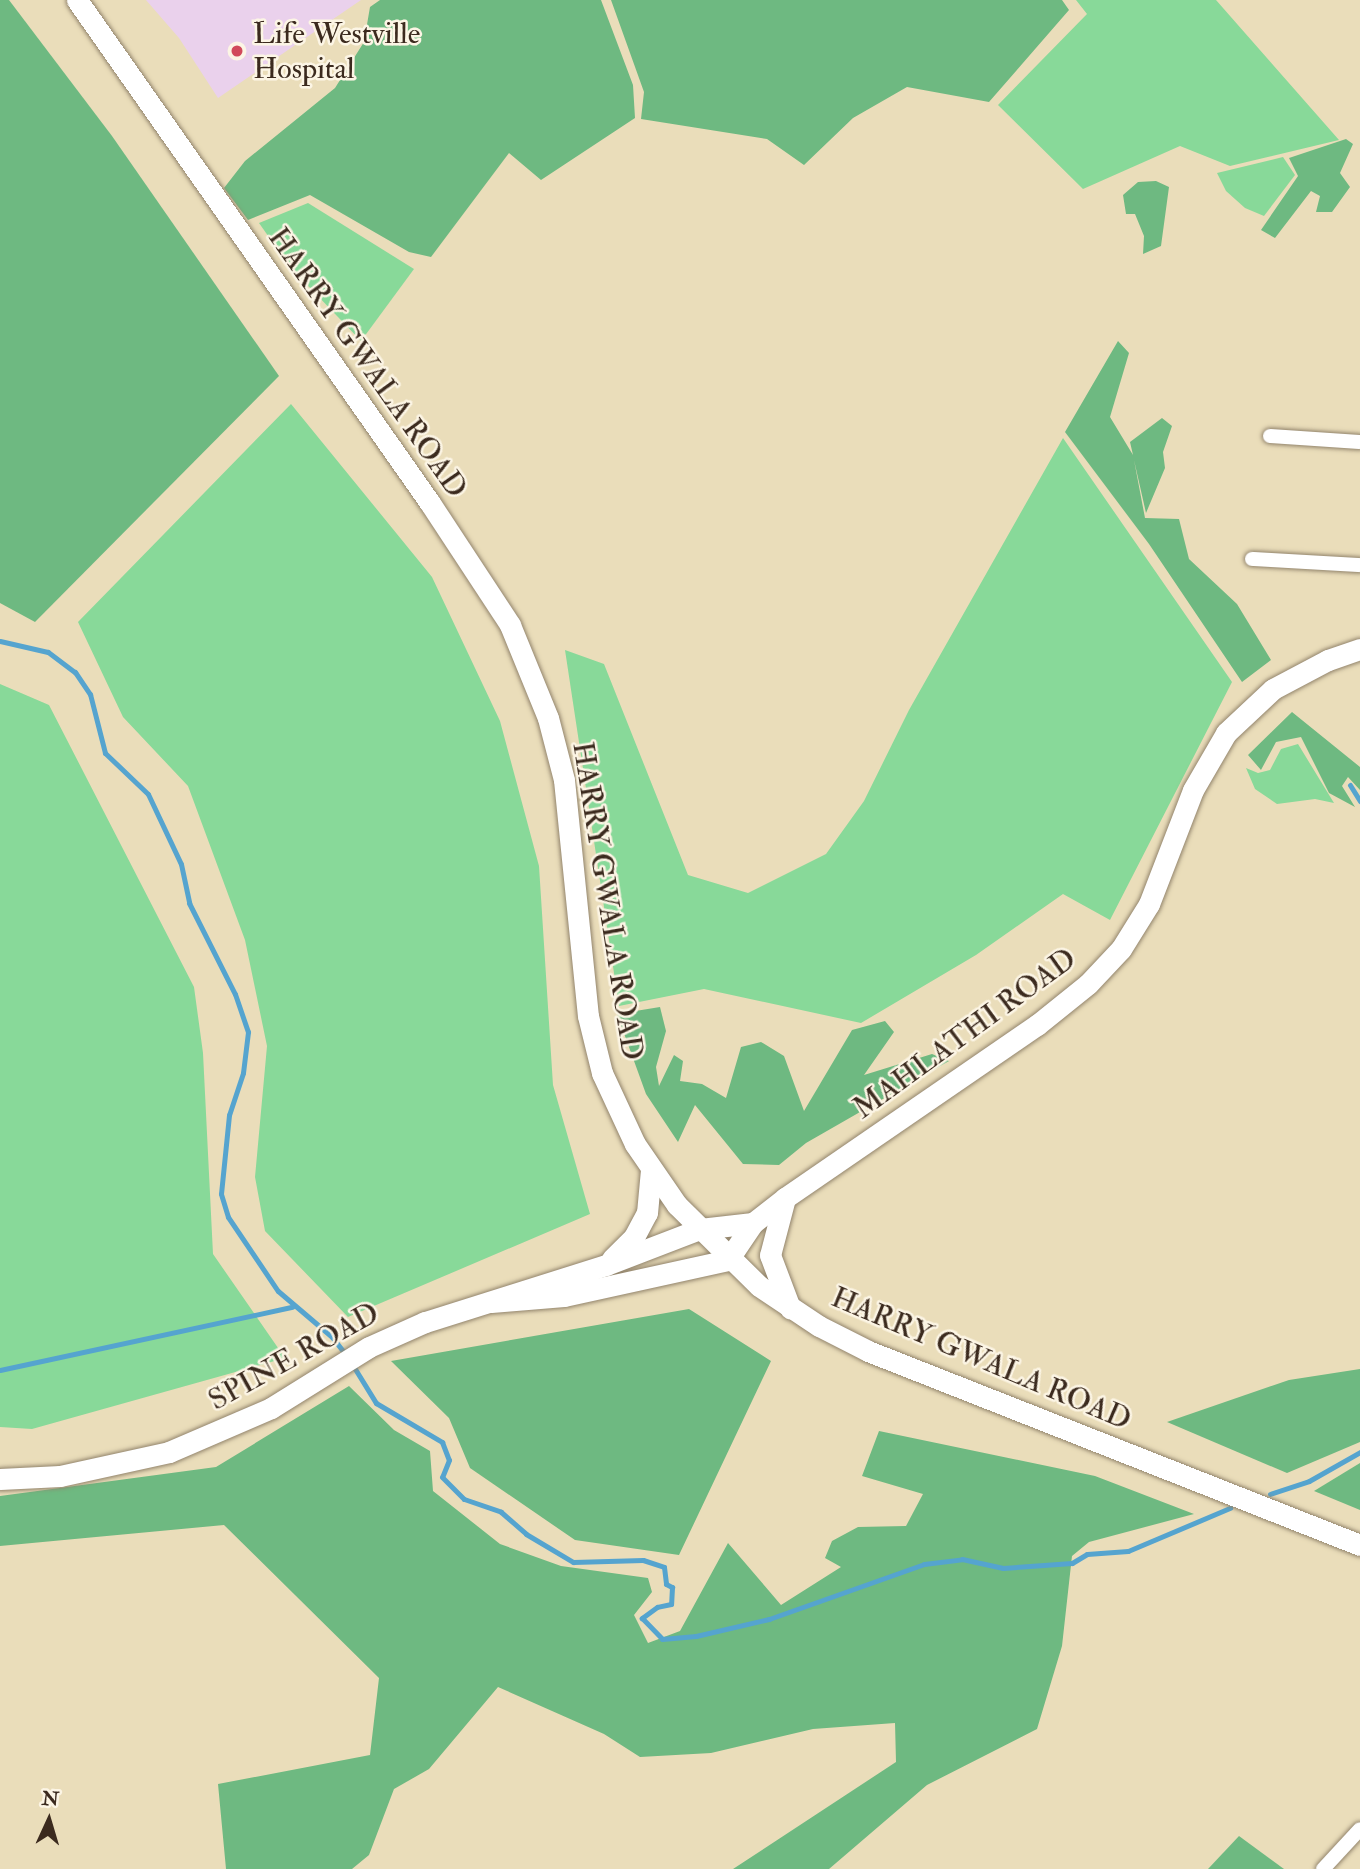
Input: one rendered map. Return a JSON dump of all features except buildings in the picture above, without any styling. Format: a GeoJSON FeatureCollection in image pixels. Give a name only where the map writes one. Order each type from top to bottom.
{"type":"FeatureCollection","features":[{"type":"Feature","properties":{"kind":"main road","name":"HARRY GWALA ROAD"},"geometry":{"type":"LineString","coordinates":[[77,0],[430,503],[510,625],[548,718],[564,780],[593,1041],[623,1121],[651,1170],[700,1230],[728,1260],[790,1308],[868,1351],[1360,1545]]}},
{"type":"Feature","properties":{"kind":"main road","name":"MAHLATHI ROAD"},"geometry":{"type":"LineString","coordinates":[[728,1260],[753,1223],[785,1198],[1037,1025],[1088,984],[1121,949],[1149,904],[1193,790],[1226,733],[1273,690],[1309,668],[1360,649]]}},
{"type":"Feature","properties":{"kind":"main road"},"geometry":{"type":"LineString","coordinates":[[606,1265],[641,1226],[650,1195],[651,1170]]}},
{"type":"Feature","properties":{"kind":"main road"},"geometry":{"type":"LineString","coordinates":[[785,1198],[770,1255],[790,1308]]}},
{"type":"Feature","properties":{"kind":"main road"},"geometry":{"type":"LineString","coordinates":[[700,1230],[753,1223]]}},
{"type":"Feature","properties":{"kind":"main road","name":"SPINE ROAD"},"geometry":{"type":"LineString","coordinates":[[0,1479],[60,1476],[169,1452],[260,1414],[359,1353],[425,1322],[606,1265],[700,1230]]}},
{"type":"Feature","properties":{"kind":"main road","name":"SPINE ROAD"},"geometry":{"type":"LineString","coordinates":[[491,1302],[576,1294],[728,1260]]}},
{"type":"Feature","properties":{"kind":"street"},"geometry":{"type":"LineString","coordinates":[[1270,436],[1360,442]]}},
{"type":"Feature","properties":{"kind":"street"},"geometry":{"type":"LineString","coordinates":[[1252,559],[1360,565]]}},
{"type":"Feature","properties":{"kind":"street"},"geometry":{"type":"LineString","coordinates":[[1323,1869],[1360,1829]]}},
{"type":"Feature","properties":{"kind":"shaded area","name":"Life Westville Hospital"},"geometry":{"type":"Polygon","coordinates":[[[146,0],[361,0],[218,98],[179,38],[146,0]]]}},
{"type":"Feature","properties":{"kind":"green space"},"geometry":{"type":"Polygon","coordinates":[[[0,0],[9,0],[112,136],[279,376],[35,622],[0,603],[0,0]]]}},
{"type":"Feature","properties":{"kind":"green space"},"geometry":{"type":"Polygon","coordinates":[[[380,0],[601,0],[633,85],[635,118],[541,180],[509,153],[431,257],[409,252],[310,195],[248,220],[224,188],[245,161],[335,88],[364,42],[370,7],[380,0]]]}},
{"type":"Feature","properties":{"kind":"green space"},"geometry":{"type":"Polygon","coordinates":[[[611,0],[1062,0],[1069,10],[989,102],[907,87],[853,118],[804,165],[767,139],[641,119],[644,92],[611,0]]]}},
{"type":"Feature","properties":{"kind":"green space"},"geometry":{"type":"Polygon","coordinates":[[[1076,0],[1216,0],[1339,140],[1230,166],[1180,146],[1083,189],[998,105],[1087,14],[1076,0]]]}},
{"type":"Feature","properties":{"kind":"green space"},"geometry":{"type":"Polygon","coordinates":[[[1346,139],[1353,144],[1340,173],[1350,187],[1332,212],[1316,212],[1320,196],[1311,191],[1275,238],[1261,230],[1298,176],[1289,158],[1346,139]]]}},
{"type":"Feature","properties":{"kind":"green space"},"geometry":{"type":"Polygon","coordinates":[[[1283,157],[1295,175],[1264,216],[1245,208],[1226,191],[1217,173],[1283,157]]]}},
{"type":"Feature","properties":{"kind":"green space"},"geometry":{"type":"Polygon","coordinates":[[[1156,181],[1169,187],[1161,246],[1143,254],[1144,236],[1135,214],[1126,214],[1123,195],[1138,182],[1156,181]]]}},
{"type":"Feature","properties":{"kind":"green space"},"geometry":{"type":"Polygon","coordinates":[[[308,203],[414,269],[361,341],[290,267],[259,223],[308,203]]]}},
{"type":"Feature","properties":{"kind":"green space"},"geometry":{"type":"Polygon","coordinates":[[[1118,341],[1129,353],[1110,417],[1133,455],[1130,442],[1162,418],[1172,426],[1163,452],[1165,468],[1146,513],[1134,460],[1145,518],[1179,519],[1189,559],[1237,604],[1271,660],[1242,682],[1149,544],[1065,432],[1118,341]]]}},
{"type":"Feature","properties":{"kind":"green space"},"geometry":{"type":"Polygon","coordinates":[[[291,404],[432,577],[500,721],[539,866],[553,1085],[590,1214],[348,1317],[265,1231],[255,1177],[267,1046],[245,940],[188,786],[123,717],[78,622],[291,404]]]}},
{"type":"Feature","properties":{"kind":"green space"},"geometry":{"type":"Polygon","coordinates":[[[1063,438],[1232,682],[1110,920],[1063,894],[976,955],[861,1023],[704,989],[619,1006],[565,650],[604,664],[688,875],[748,893],[826,854],[864,801],[909,710],[1063,438]]]}},
{"type":"Feature","properties":{"kind":"green space"},"geometry":{"type":"Polygon","coordinates":[[[0,684],[49,705],[194,987],[203,1053],[213,1254],[285,1358],[32,1429],[0,1427],[0,684]]]}},
{"type":"Feature","properties":{"kind":"green space"},"geometry":{"type":"Polygon","coordinates":[[[1292,712],[1360,767],[1360,790],[1348,777],[1342,786],[1355,807],[1329,793],[1301,737],[1276,742],[1261,770],[1248,755],[1292,712]]]}},
{"type":"Feature","properties":{"kind":"green space"},"geometry":{"type":"Polygon","coordinates":[[[1298,744],[1334,803],[1315,799],[1277,804],[1255,789],[1246,768],[1258,773],[1270,770],[1281,749],[1298,744]]]}},
{"type":"Feature","properties":{"kind":"green space"},"geometry":{"type":"Polygon","coordinates":[[[660,1007],[666,1031],[656,1067],[659,1086],[674,1055],[683,1061],[680,1081],[702,1084],[726,1098],[741,1047],[761,1042],[784,1056],[804,1111],[852,1030],[885,1021],[894,1032],[864,1075],[932,1054],[949,1061],[806,1143],[779,1165],[743,1164],[695,1105],[678,1142],[646,1094],[617,1014],[660,1007]]]}},
{"type":"Feature","properties":{"kind":"green space"},"geometry":{"type":"Polygon","coordinates":[[[689,1309],[771,1361],[679,1555],[575,1540],[470,1468],[449,1418],[391,1361],[689,1309]]]}},
{"type":"Feature","properties":{"kind":"green space"},"geometry":{"type":"Polygon","coordinates":[[[1360,1369],[1360,1442],[1287,1473],[1167,1422],[1289,1380],[1360,1369]]]}},
{"type":"Feature","properties":{"kind":"green space"},"geometry":{"type":"Polygon","coordinates":[[[349,1386],[394,1430],[430,1451],[433,1491],[500,1544],[561,1566],[648,1578],[652,1592],[634,1615],[648,1643],[680,1631],[728,1543],[781,1605],[841,1567],[825,1558],[832,1541],[858,1527],[906,1526],[923,1494],[862,1476],[879,1431],[1095,1476],[1194,1514],[1089,1542],[1072,1556],[1062,1646],[1037,1729],[927,1785],[829,1869],[733,1869],[896,1762],[895,1723],[813,1729],[711,1753],[640,1757],[604,1734],[498,1687],[429,1769],[394,1789],[369,1855],[352,1869],[226,1869],[218,1784],[370,1755],[379,1678],[224,1525],[0,1546],[0,1496],[216,1467],[349,1386]]]}},
{"type":"Feature","properties":{"kind":"green space"},"geometry":{"type":"Polygon","coordinates":[[[1360,1463],[1360,1510],[1314,1491],[1360,1463]]]}},
{"type":"Feature","properties":{"kind":"green space"},"geometry":{"type":"Polygon","coordinates":[[[1239,1836],[1284,1869],[1208,1869],[1239,1836]]]}},
{"type":"Feature","properties":{"kind":"waterway"},"geometry":{"type":"LineString","coordinates":[[0,641],[48,652],[75,672],[90,694],[105,753],[148,794],[181,864],[189,903],[235,994],[248,1032],[243,1073],[229,1115],[221,1194],[228,1217],[278,1291],[332,1337],[347,1356]]}},
{"type":"Feature","properties":{"kind":"waterway"},"geometry":{"type":"LineString","coordinates":[[1350,785],[1360,801]]}},
{"type":"Feature","properties":{"kind":"waterway"},"geometry":{"type":"LineString","coordinates":[[0,1370],[292,1307]]}},
{"type":"Feature","properties":{"kind":"waterway"},"geometry":{"type":"LineString","coordinates":[[352,1364],[376,1403],[442,1442],[449,1460],[442,1477],[464,1499],[501,1512],[526,1534],[573,1562],[643,1560],[664,1567],[666,1584],[672,1587],[671,1604],[657,1607],[642,1618],[662,1639],[696,1636],[769,1619],[924,1564],[962,1559],[1003,1568],[1072,1563],[1087,1554],[1128,1551],[1230,1508]]}},
{"type":"Feature","properties":{"kind":"waterway"},"geometry":{"type":"LineString","coordinates":[[1270,1494],[1309,1481],[1360,1452]]}},
{"type":"Feature","properties":{"kind":"place","name":"Life Westville Hospital"},"geometry":{"type":"Point","coordinates":[237,51]}}]}
